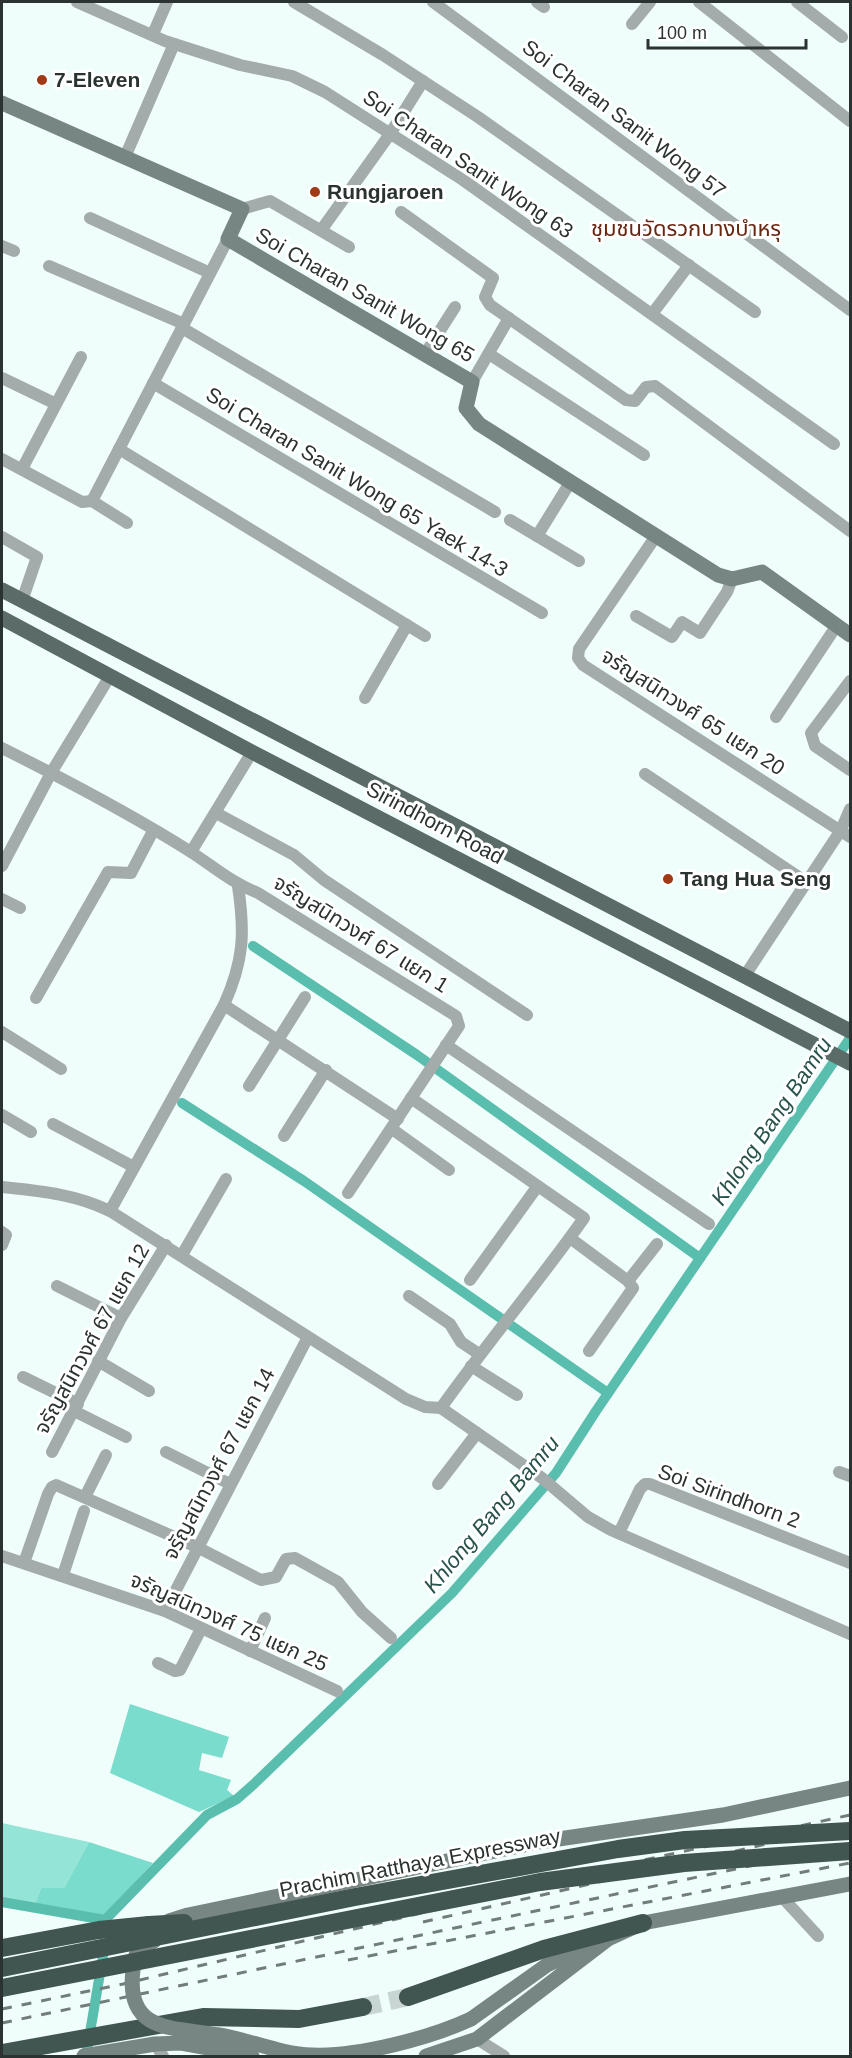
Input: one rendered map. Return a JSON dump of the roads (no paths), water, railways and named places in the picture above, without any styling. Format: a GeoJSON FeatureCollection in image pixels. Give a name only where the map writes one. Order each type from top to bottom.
{"type":"FeatureCollection","features":[{"type":"Feature","properties":{"kind":"highway","name":"Prachim Ratthaya Expressway"},"geometry":{"type":"LineString","coordinates":[[2,1969],[378,1893],[618,1849],[708,1839],[850,1831]]}},
{"type":"Feature","properties":{"kind":"highway","name":"Prachim Ratthaya Expressway"},"geometry":{"type":"LineString","coordinates":[[2,1988],[540,1882],[684,1863],[850,1851]]}},
{"type":"Feature","properties":{"kind":"highway"},"geometry":{"type":"LineString","coordinates":[[2,1948],[124,1926],[207,1922]]}},
{"type":"Feature","properties":{"kind":"highway"},"geometry":{"type":"LineString","coordinates":[[408,1997],[544,1948],[643,1923]]}},
{"type":"Feature","properties":{"kind":"highway"},"geometry":{"type":"LineString","coordinates":[[2,2053],[202,2017],[299,2019],[363,2007]]}},
{"type":"Feature","properties":{"kind":"main road","name":"Soi Charan Sanit Wong 65"},"geometry":{"type":"LineString","coordinates":[[2,103],[242,209],[228,239],[472,382],[467,400],[469,415],[718,575],[732,579]]}},
{"type":"Feature","properties":{"kind":"main road"},"geometry":{"type":"LineString","coordinates":[[732,579],[762,572],[850,635]]}},
{"type":"Feature","properties":{"kind":"main road","name":"Sirindhorn Road"},"geometry":{"type":"LineString","coordinates":[[2,590],[850,1031]]}},
{"type":"Feature","properties":{"kind":"main road","name":"Sirindhorn Road"},"geometry":{"type":"LineString","coordinates":[[2,618],[252,752],[850,1063]]}},
{"type":"Feature","properties":{"kind":"main road"},"geometry":{"type":"LineString","coordinates":[[348,801],[362,778]]}},
{"type":"Feature","properties":{"kind":"main road"},"geometry":{"type":"LineString","coordinates":[[366,811],[381,788]]}},
{"type":"Feature","properties":{"kind":"main road"},"geometry":{"type":"LineString","coordinates":[[2,1969],[39,1962],[188,1915],[538,1842],[660,1825],[850,1788]]}},
{"type":"Feature","properties":{"kind":"main road"},"geometry":{"type":"LineString","coordinates":[[660,1825],[548,1854],[207,1922],[136,1950],[132,1976],[133,1992],[141,2012],[154,2024],[313,2055],[426,2037],[471,2019],[547,1965],[643,1923],[850,1884]]}},
{"type":"Feature","properties":{"kind":"main road"},"geometry":{"type":"LineString","coordinates":[[426,2056],[477,2039],[608,1939]]}},
{"type":"Feature","properties":{"kind":"main road"},"geometry":{"type":"LineString","coordinates":[[84,2056],[110,2052],[159,2050],[181,2043],[210,2046],[252,2056]]}},
{"type":"Feature","properties":{"kind":"street","name":"Soi Charan Sanit Wong 63"},"geometry":{"type":"LineString","coordinates":[[77,2],[174,44],[240,65],[292,76],[325,92],[463,180],[834,444]]}},
{"type":"Feature","properties":{"kind":"street"},"geometry":{"type":"LineString","coordinates":[[153,34],[167,2]]}},
{"type":"Feature","properties":{"kind":"street"},"geometry":{"type":"LineString","coordinates":[[294,2],[423,81],[755,312]]}},
{"type":"Feature","properties":{"kind":"street","name":"Soi Charan Sanit Wong 57"},"geometry":{"type":"LineString","coordinates":[[433,2],[850,310]]}},
{"type":"Feature","properties":{"kind":"street"},"geometry":{"type":"LineString","coordinates":[[632,24],[650,2]]}},
{"type":"Feature","properties":{"kind":"street"},"geometry":{"type":"LineString","coordinates":[[797,2],[842,37]]}},
{"type":"Feature","properties":{"kind":"street"},"geometry":{"type":"LineString","coordinates":[[707,4],[850,121]]}},
{"type":"Feature","properties":{"kind":"street"},"geometry":{"type":"LineString","coordinates":[[125,157],[174,44]]}},
{"type":"Feature","properties":{"kind":"street"},"geometry":{"type":"LineString","coordinates":[[322,229],[390,134],[423,81]]}},
{"type":"Feature","properties":{"kind":"street"},"geometry":{"type":"LineString","coordinates":[[242,209],[270,201],[322,229],[349,247]]}},
{"type":"Feature","properties":{"kind":"street"},"geometry":{"type":"LineString","coordinates":[[401,212],[490,275],[493,282],[486,292],[486,301],[509,318],[626,400],[635,401],[646,387],[655,387],[850,531]]}},
{"type":"Feature","properties":{"kind":"street"},"geometry":{"type":"LineString","coordinates":[[90,218],[210,273]]}},
{"type":"Feature","properties":{"kind":"street"},"geometry":{"type":"LineString","coordinates":[[92,501],[228,239]]}},
{"type":"Feature","properties":{"kind":"street"},"geometry":{"type":"LineString","coordinates":[[2,246],[14,251]]}},
{"type":"Feature","properties":{"kind":"street"},"geometry":{"type":"LineString","coordinates":[[652,314],[688,265]]}},
{"type":"Feature","properties":{"kind":"street"},"geometry":{"type":"LineString","coordinates":[[50,266],[183,326],[495,512]]}},
{"type":"Feature","properties":{"kind":"street"},"geometry":{"type":"LineString","coordinates":[[425,354],[455,307]]}},
{"type":"Feature","properties":{"kind":"street"},"geometry":{"type":"LineString","coordinates":[[472,382],[509,318]]}},
{"type":"Feature","properties":{"kind":"street"},"geometry":{"type":"LineString","coordinates":[[489,354],[644,455]]}},
{"type":"Feature","properties":{"kind":"street"},"geometry":{"type":"LineString","coordinates":[[22,469],[54,403],[81,357]]}},
{"type":"Feature","properties":{"kind":"street"},"geometry":{"type":"LineString","coordinates":[[2,378],[54,403]]}},
{"type":"Feature","properties":{"kind":"street","name":"Soi Charan Sanit Wong 65 Yaek 14-3"},"geometry":{"type":"LineString","coordinates":[[153,383],[542,613]]}},
{"type":"Feature","properties":{"kind":"street"},"geometry":{"type":"LineString","coordinates":[[119,449],[425,636]]}},
{"type":"Feature","properties":{"kind":"street"},"geometry":{"type":"LineString","coordinates":[[2,459],[82,502],[92,501],[127,523]]}},
{"type":"Feature","properties":{"kind":"street"},"geometry":{"type":"LineString","coordinates":[[537,536],[571,481]]}},
{"type":"Feature","properties":{"kind":"street"},"geometry":{"type":"LineString","coordinates":[[510,520],[579,561]]}},
{"type":"Feature","properties":{"kind":"street","name":"จรัญสนิทวงศ์ 65 แยก 20"},"geometry":{"type":"LineString","coordinates":[[656,536],[579,649],[578,658],[583,665],[846,833]]}},
{"type":"Feature","properties":{"kind":"street"},"geometry":{"type":"LineString","coordinates":[[2,537],[37,557],[22,601]]}},
{"type":"Feature","properties":{"kind":"street"},"geometry":{"type":"LineString","coordinates":[[636,616],[672,637],[682,621],[700,633],[727,591],[732,579]]}},
{"type":"Feature","properties":{"kind":"street"},"geometry":{"type":"LineString","coordinates":[[365,698],[407,625]]}},
{"type":"Feature","properties":{"kind":"street"},"geometry":{"type":"LineString","coordinates":[[776,717],[837,625]]}},
{"type":"Feature","properties":{"kind":"street"},"geometry":{"type":"LineString","coordinates":[[2,866],[51,773],[110,676]]}},
{"type":"Feature","properties":{"kind":"street"},"geometry":{"type":"LineString","coordinates":[[850,681],[811,733],[815,746],[850,770]]}},
{"type":"Feature","properties":{"kind":"street","name":"จรัญสนิทวงศ์ 67 แยก 1"},"geometry":{"type":"LineString","coordinates":[[2,748],[191,852],[238,886],[258,893],[460,1020],[459,1026],[446,1045]]}},
{"type":"Feature","properties":{"kind":"street"},"geometry":{"type":"LineString","coordinates":[[191,852],[252,752]]}},
{"type":"Feature","properties":{"kind":"street"},"geometry":{"type":"LineString","coordinates":[[645,774],[806,882]]}},
{"type":"Feature","properties":{"kind":"street"},"geometry":{"type":"LineString","coordinates":[[744,977],[806,882],[846,833],[850,809]]}},
{"type":"Feature","properties":{"kind":"street"},"geometry":{"type":"LineString","coordinates":[[216,813],[294,855],[324,880],[527,1015]]}},
{"type":"Feature","properties":{"kind":"street"},"geometry":{"type":"LineString","coordinates":[[36,998],[108,872],[131,873],[153,831]]}},
{"type":"Feature","properties":{"kind":"street"},"geometry":{"type":"LineString","coordinates":[[110,1211],[224,1005],[241,960],[244,926],[238,886]]}},
{"type":"Feature","properties":{"kind":"street"},"geometry":{"type":"LineString","coordinates":[[2,899],[20,908]]}},
{"type":"Feature","properties":{"kind":"street"},"geometry":{"type":"LineString","coordinates":[[249,1086],[305,997]]}},
{"type":"Feature","properties":{"kind":"street"},"geometry":{"type":"LineString","coordinates":[[224,1005],[326,1070],[450,1170]]}},
{"type":"Feature","properties":{"kind":"street"},"geometry":{"type":"LineString","coordinates":[[2,1032],[62,1069]]}},
{"type":"Feature","properties":{"kind":"street"},"geometry":{"type":"LineString","coordinates":[[348,1193],[446,1045],[709,1224]]}},
{"type":"Feature","properties":{"kind":"street"},"geometry":{"type":"LineString","coordinates":[[284,1137],[326,1070]]}},
{"type":"Feature","properties":{"kind":"street"},"geometry":{"type":"LineString","coordinates":[[411,1098],[584,1218],[479,1354],[441,1408]]}},
{"type":"Feature","properties":{"kind":"street"},"geometry":{"type":"LineString","coordinates":[[2,1115],[30,1132]]}},
{"type":"Feature","properties":{"kind":"street"},"geometry":{"type":"LineString","coordinates":[[53,1124],[134,1167]]}},
{"type":"Feature","properties":{"kind":"street"},"geometry":{"type":"LineString","coordinates":[[182,1255],[226,1179]]}},
{"type":"Feature","properties":{"kind":"street"},"geometry":{"type":"LineString","coordinates":[[2,1187],[58,1193],[88,1200],[110,1211],[406,1399],[425,1407],[441,1408],[542,1478],[588,1517],[619,1533],[850,1634]]}},
{"type":"Feature","properties":{"kind":"street"},"geometry":{"type":"LineString","coordinates":[[470,1280],[537,1187]]}},
{"type":"Feature","properties":{"kind":"street"},"geometry":{"type":"LineString","coordinates":[[2,1232],[6,1235],[2,1245]]}},
{"type":"Feature","properties":{"kind":"street"},"geometry":{"type":"LineString","coordinates":[[570,1238],[628,1281],[633,1288],[589,1351]]}},
{"type":"Feature","properties":{"kind":"street"},"geometry":{"type":"LineString","coordinates":[[628,1281],[657,1244]]}},
{"type":"Feature","properties":{"kind":"street","name":"จรัญสนิทวงศ์ 67 แยก 12"},"geometry":{"type":"LineString","coordinates":[[52,1452],[121,1318],[166,1245]]}},
{"type":"Feature","properties":{"kind":"street"},"geometry":{"type":"LineString","coordinates":[[57,1286],[121,1318]]}},
{"type":"Feature","properties":{"kind":"street"},"geometry":{"type":"LineString","coordinates":[[409,1296],[450,1324],[461,1342],[479,1354]]}},
{"type":"Feature","properties":{"kind":"street","name":"จรัญสนิทวงศ์ 67 แยก 14"},"geometry":{"type":"LineString","coordinates":[[165,1611],[308,1337]]}},
{"type":"Feature","properties":{"kind":"street"},"geometry":{"type":"LineString","coordinates":[[98,1361],[149,1391]]}},
{"type":"Feature","properties":{"kind":"street"},"geometry":{"type":"LineString","coordinates":[[471,1366],[517,1395]]}},
{"type":"Feature","properties":{"kind":"street"},"geometry":{"type":"LineString","coordinates":[[23,1377],[126,1437]]}},
{"type":"Feature","properties":{"kind":"street"},"geometry":{"type":"LineString","coordinates":[[438,1484],[477,1433]]}},
{"type":"Feature","properties":{"kind":"street"},"geometry":{"type":"LineString","coordinates":[[166,1452],[230,1484]]}},
{"type":"Feature","properties":{"kind":"street"},"geometry":{"type":"LineString","coordinates":[[85,1497],[106,1455]]}},
{"type":"Feature","properties":{"kind":"street","name":"Soi Sirindhorn 2"},"geometry":{"type":"LineString","coordinates":[[619,1533],[640,1489],[645,1484],[650,1484],[850,1563]]}},
{"type":"Feature","properties":{"kind":"street"},"geometry":{"type":"LineString","coordinates":[[24,1563],[52,1487],[56,1485],[197,1547],[261,1580],[276,1577],[286,1559],[295,1558],[338,1582],[362,1612],[391,1638]]}},
{"type":"Feature","properties":{"kind":"street"},"geometry":{"type":"LineString","coordinates":[[63,1575],[84,1511]]}},
{"type":"Feature","properties":{"kind":"street","name":"จรัญสนิทวงศ์ 75 แยก 25"},"geometry":{"type":"LineString","coordinates":[[2,1556],[165,1611],[337,1691]]}},
{"type":"Feature","properties":{"kind":"street"},"geometry":{"type":"LineString","coordinates":[[250,1652],[265,1618]]}},
{"type":"Feature","properties":{"kind":"street"},"geometry":{"type":"LineString","coordinates":[[159,1663],[175,1671],[180,1670],[201,1629]]}},
{"type":"Feature","properties":{"kind":"street"},"geometry":{"type":"LineString","coordinates":[[782,1897],[818,1936]]}},
{"type":"Feature","properties":{"kind":"street"},"geometry":{"type":"LineString","coordinates":[[477,2039],[504,2056]]}},
{"type":"Feature","properties":{"kind":"waterway"},"geometry":{"type":"LineString","coordinates":[[253,946],[417,1055],[700,1258]]}},
{"type":"Feature","properties":{"kind":"waterway","name":"Khlong Bang Bamru"},"geometry":{"type":"LineString","coordinates":[[105,1920],[207,1815],[237,1799],[254,1784],[452,1593],[556,1473],[850,1038]]}},
{"type":"Feature","properties":{"kind":"waterway"},"geometry":{"type":"LineString","coordinates":[[182,1103],[304,1181],[608,1393]]}},
{"type":"Feature","properties":{"kind":"waterway"},"geometry":{"type":"LineString","coordinates":[[2,1902],[105,1920]]}},
{"type":"Feature","properties":{"kind":"waterway"},"geometry":{"type":"LineString","coordinates":[[86,2056],[105,1944]]}},
{"type":"Feature","properties":{"kind":"tunnel"},"geometry":{"type":"LineString","coordinates":[[363,2007],[408,1997]]}},
{"type":"Feature","properties":{"kind":"railway"},"geometry":{"type":"LineString","coordinates":[[2,2009],[123,1984],[644,1860],[850,1815]]}},
{"type":"Feature","properties":{"kind":"railway"},"geometry":{"type":"LineString","coordinates":[[423,1922],[850,1825]]}},
{"type":"Feature","properties":{"kind":"railway"},"geometry":{"type":"LineString","coordinates":[[2,2023],[850,1845]]}},
{"type":"Feature","properties":{"kind":"railway"},"geometry":{"type":"LineString","coordinates":[[348,1960],[850,1863]]}},
{"type":"Feature","properties":{"kind":"place","name":"7-Eleven"},"geometry":{"type":"Point","coordinates":[42,80]}},
{"type":"Feature","properties":{"kind":"place","name":"Rungjaroen"},"geometry":{"type":"Point","coordinates":[315,192]}},
{"type":"Feature","properties":{"kind":"place","name":"Tang Hua Seng"},"geometry":{"type":"Point","coordinates":[668,879]}},
{"type":"Feature","properties":{"kind":"district","name":"ชุมชนวัดรวกบางบำหรุ"},"geometry":{"type":"Point","coordinates":[686,228]}}]}
